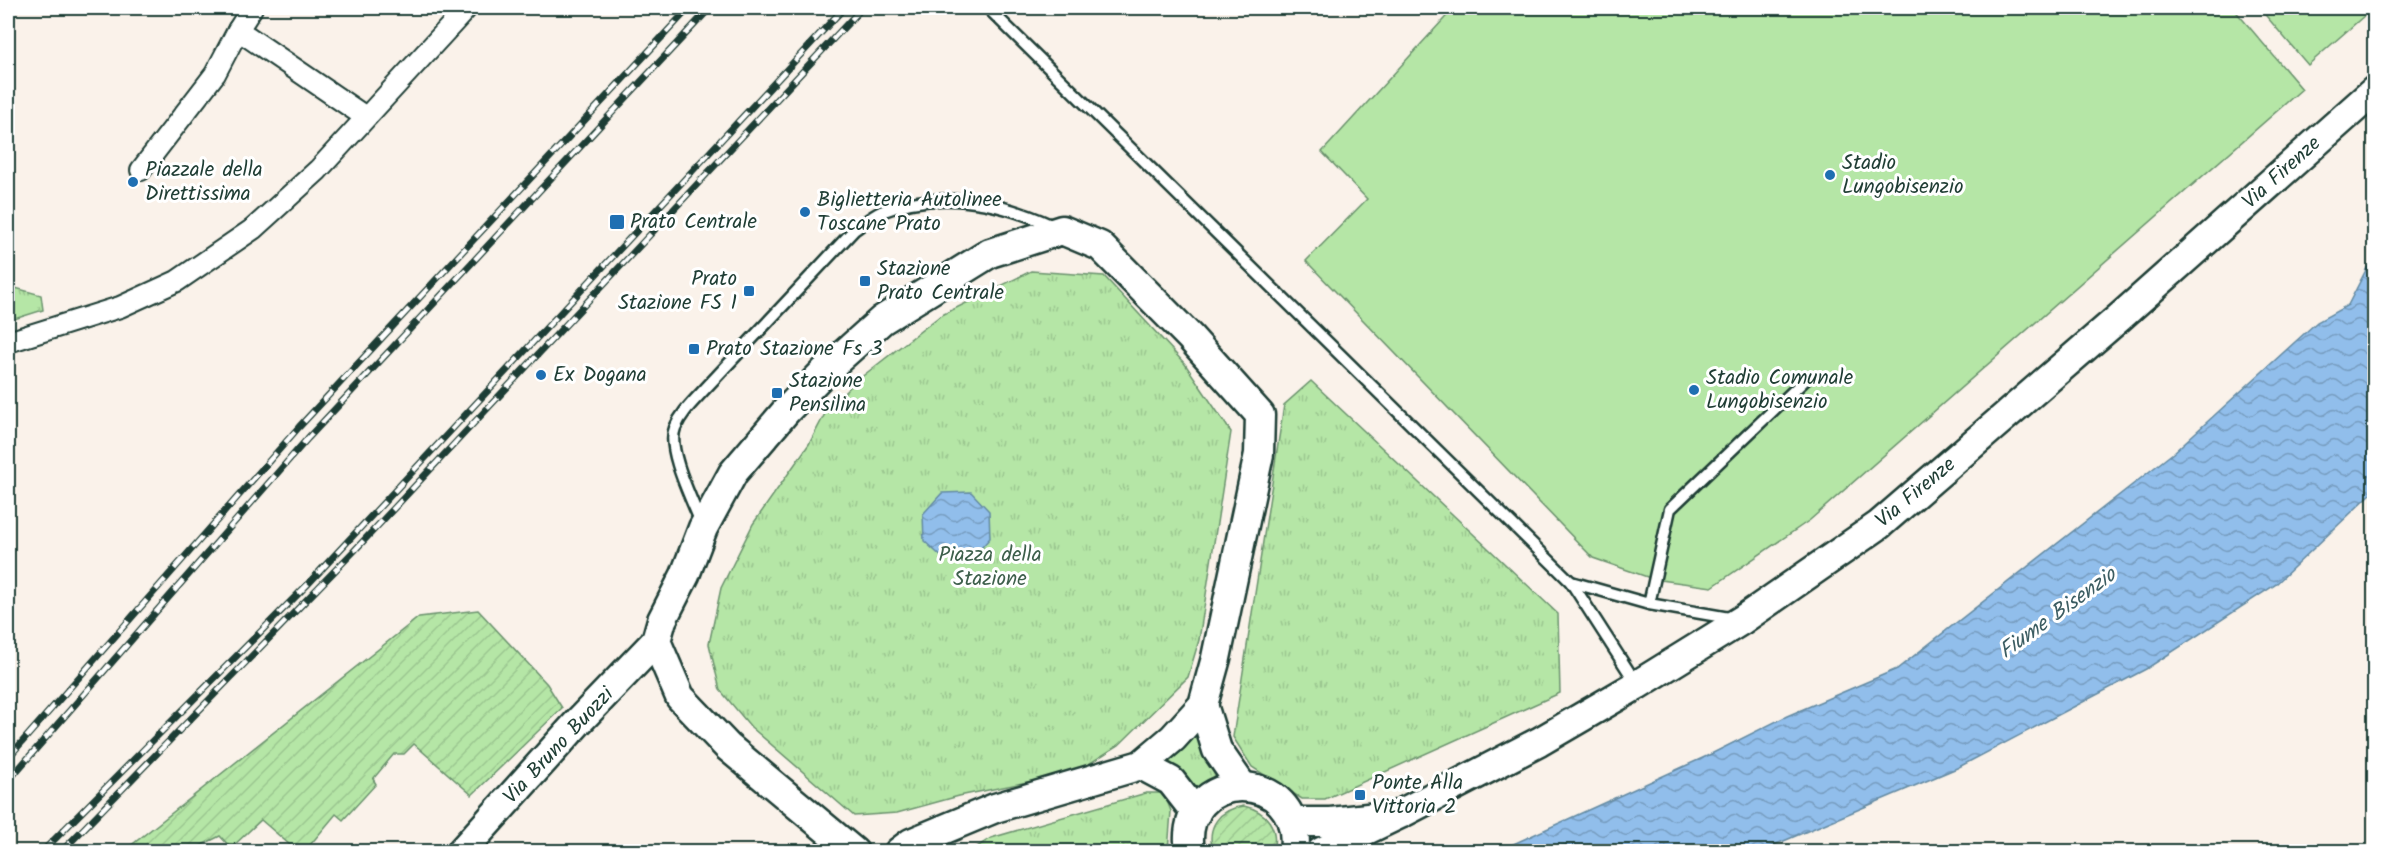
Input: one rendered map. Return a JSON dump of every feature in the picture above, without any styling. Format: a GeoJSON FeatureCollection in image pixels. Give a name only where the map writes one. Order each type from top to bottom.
{"type":"FeatureCollection","features":[{"type":"Feature","properties":{"kind":"street"},"geometry":{"type":"LineString","coordinates":[[141,170],[215,74],[252,8]]}},
{"type":"Feature","properties":{"kind":"street"},"geometry":{"type":"LineString","coordinates":[[8,342],[120,307],[177,282],[253,229],[318,170],[364,116],[467,8]]}},
{"type":"Feature","properties":{"kind":"street"},"geometry":{"type":"LineString","coordinates":[[238,30],[364,116]]}},
{"type":"Feature","properties":{"kind":"street","name":"Via Firenze"},"geometry":{"type":"LineString","coordinates":[[1321,852],[1539,742],[1637,685],[1742,620],[1879,525],[2112,325],[2374,91]]}},
{"type":"Feature","properties":{"kind":"street"},"geometry":{"type":"LineString","coordinates":[[854,852],[728,747],[680,697],[656,642],[662,620],[685,575],[703,528],[733,473],[824,372],[882,320],[990,254],[1062,230],[1100,246],[1190,337],[1260,416],[1259,454],[1216,658],[1203,705],[1173,738],[1141,765],[995,808],[911,843],[899,852]]}},
{"type":"Feature","properties":{"kind":"street","name":"Via Bruno Buozzi"},"geometry":{"type":"LineString","coordinates":[[462,852],[579,721],[656,642]]}},
{"type":"Feature","properties":{"kind":"street"},"geometry":{"type":"LineString","coordinates":[[1203,705],[1217,750],[1242,786]]}},
{"type":"Feature","properties":{"kind":"street"},"geometry":{"type":"LineString","coordinates":[[1141,765],[1171,781],[1196,813]]}},
{"type":"Feature","properties":{"kind":"street"},"geometry":{"type":"LineString","coordinates":[[1190,851],[1188,838],[1196,813],[1215,793],[1242,786],[1258,788],[1273,796],[1284,807],[1292,822],[1295,836],[1294,852]]}},
{"type":"Feature","properties":{"kind":"street","name":"Via Firenze"},"geometry":{"type":"LineString","coordinates":[[1292,822],[1331,822],[1400,814]]}},
{"type":"Feature","properties":{"kind":"lane"},"geometry":{"type":"LineString","coordinates":[[988,8],[1572,582],[1637,685]]}},
{"type":"Feature","properties":{"kind":"lane"},"geometry":{"type":"LineString","coordinates":[[703,528],[674,448],[674,430],[682,415],[703,391],[854,230],[879,213],[907,204],[964,200],[1017,210],[1062,230]]}},
{"type":"Feature","properties":{"kind":"lane"},"geometry":{"type":"LineString","coordinates":[[1648,604],[1670,509],[1806,379]]}},
{"type":"Feature","properties":{"kind":"lane"},"geometry":{"type":"LineString","coordinates":[[1572,582],[1648,604],[1742,620]]}},
{"type":"Feature","properties":{"kind":"green space","name":"Stadio Comunale Lungobisenzio"},"geometry":{"type":"Polygon","coordinates":[[[1454,8],[2233,8],[2302,89],[1810,520],[1712,587],[1653,579],[1593,558],[1306,261],[1367,199],[1322,152],[1454,8]]]}},
{"type":"Feature","properties":{"kind":"green space"},"geometry":{"type":"Polygon","coordinates":[[[2265,8],[2373,8],[2308,65],[2261,10],[2265,8]]]}},
{"type":"Feature","properties":{"kind":"green space","name":"Piazza della Stazione"},"geometry":{"type":"Polygon","coordinates":[[[1031,271],[1104,276],[1185,364],[1231,432],[1199,640],[1188,677],[1119,745],[1076,772],[959,796],[897,813],[854,816],[751,727],[720,690],[709,644],[721,588],[753,524],[809,444],[827,410],[855,382],[940,316],[1031,271]]]}},
{"type":"Feature","properties":{"kind":"green space"},"geometry":{"type":"Polygon","coordinates":[[[8,286],[41,295],[43,310],[8,321],[8,286]]]}},
{"type":"Feature","properties":{"kind":"green space"},"geometry":{"type":"Polygon","coordinates":[[[1311,381],[1558,614],[1560,693],[1325,799],[1302,799],[1252,767],[1233,737],[1284,405],[1311,381]]]}},
{"type":"Feature","properties":{"kind":"green space"},"geometry":{"type":"Polygon","coordinates":[[[478,610],[547,684],[562,708],[472,795],[414,744],[404,754],[394,754],[373,779],[376,784],[343,820],[336,814],[305,851],[297,851],[261,820],[231,848],[220,836],[190,851],[124,851],[419,617],[478,610]]]}},
{"type":"Feature","properties":{"kind":"green space"},"geometry":{"type":"Polygon","coordinates":[[[1200,722],[1222,778],[1207,782],[1195,792],[1154,759],[1200,722]]]}},
{"type":"Feature","properties":{"kind":"green space"},"geometry":{"type":"Polygon","coordinates":[[[1146,793],[1164,793],[1171,811],[1168,851],[969,852],[991,838],[1146,793]]]}},
{"type":"Feature","properties":{"kind":"green space"},"geometry":{"type":"Polygon","coordinates":[[[1244,806],[1265,816],[1273,828],[1273,851],[1213,851],[1211,834],[1216,821],[1228,811],[1244,806]]]}},
{"type":"Feature","properties":{"kind":"water","name":"Fiume Bisenzio"},"geometry":{"type":"Polygon","coordinates":[[[2374,261],[2374,491],[2275,585],[2146,669],[1957,768],[1760,851],[1498,851],[1707,756],[1787,716],[1897,669],[2173,453],[2317,322],[2348,305],[2367,268],[2374,261]]]}},
{"type":"Feature","properties":{"kind":"water"},"geometry":{"type":"Polygon","coordinates":[[[971,492],[989,511],[990,538],[973,557],[944,559],[924,541],[923,514],[942,493],[971,492]]]}},
{"type":"Feature","properties":{"kind":"railway"},"geometry":{"type":"LineString","coordinates":[[8,758],[299,427],[689,8]]}},
{"type":"Feature","properties":{"kind":"railway"},"geometry":{"type":"LineString","coordinates":[[8,781],[308,438],[710,8]]}},
{"type":"Feature","properties":{"kind":"railway"},"geometry":{"type":"LineString","coordinates":[[42,852],[307,585],[844,8]]}},
{"type":"Feature","properties":{"kind":"railway"},"geometry":{"type":"LineString","coordinates":[[61,852],[354,551],[862,8]]}},
{"type":"Feature","properties":{"kind":"place","name":"Stadio Lungobisenzio"},"geometry":{"type":"Point","coordinates":[1830,175]}},
{"type":"Feature","properties":{"kind":"place","name":"Piazzale della Direttissima"},"geometry":{"type":"Point","coordinates":[133,182]}},
{"type":"Feature","properties":{"kind":"place","name":"Biglietteria Autolinee Toscane Prato"},"geometry":{"type":"Point","coordinates":[805,212]}},
{"type":"Feature","properties":{"kind":"place","name":"Prato Centrale"},"geometry":{"type":"Point","coordinates":[617,222]}},
{"type":"Feature","properties":{"kind":"place","name":"Stazione Prato Centrale"},"geometry":{"type":"Point","coordinates":[865,281]}},
{"type":"Feature","properties":{"kind":"place","name":"Prato Stazione FS 1"},"geometry":{"type":"Point","coordinates":[749,291]}},
{"type":"Feature","properties":{"kind":"place","name":"Prato Stazione Fs 3"},"geometry":{"type":"Point","coordinates":[694,349]}},
{"type":"Feature","properties":{"kind":"place","name":"Ex Dogana"},"geometry":{"type":"Point","coordinates":[541,375]}},
{"type":"Feature","properties":{"kind":"place","name":"Stadio Comunale Lungobisenzio"},"geometry":{"type":"Point","coordinates":[1694,390]}},
{"type":"Feature","properties":{"kind":"place","name":"Stazione Pensilina"},"geometry":{"type":"Point","coordinates":[777,393]}},
{"type":"Feature","properties":{"kind":"place","name":"Ponte Alla Vittoria 2"},"geometry":{"type":"Point","coordinates":[1360,795]}}]}
